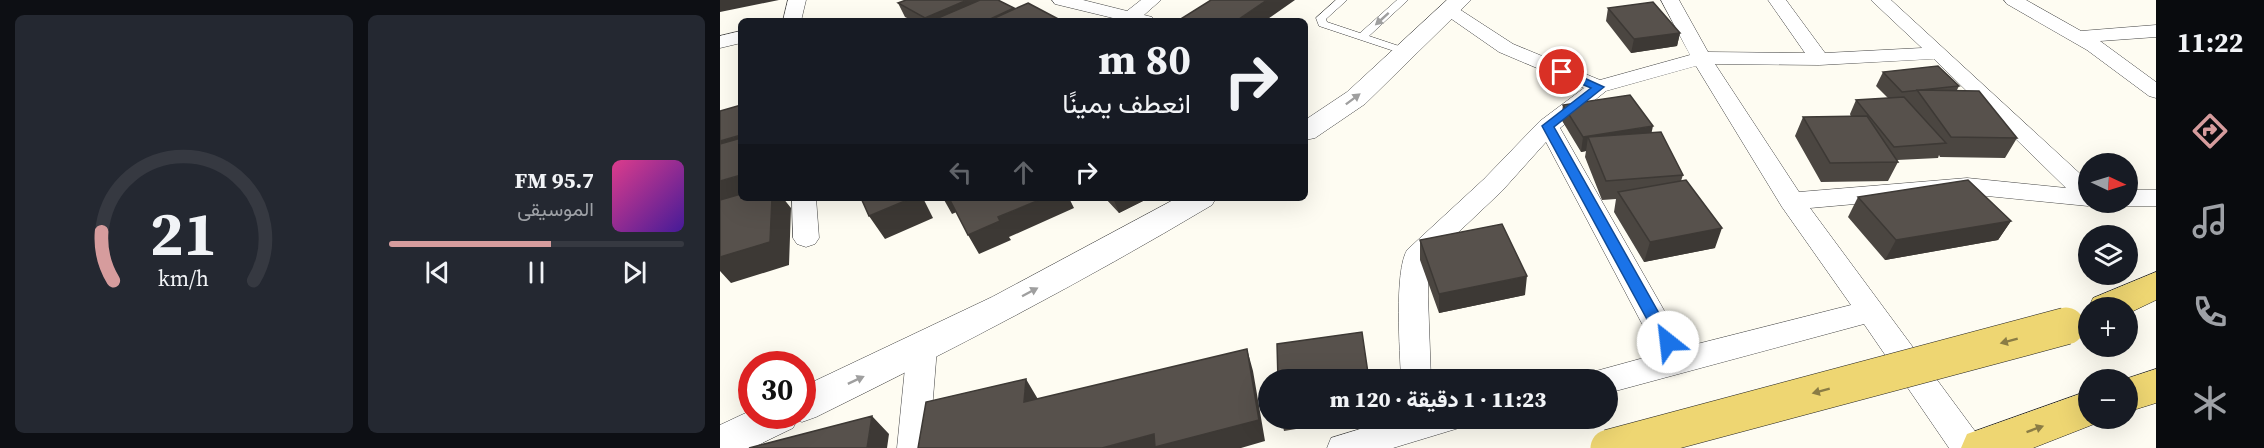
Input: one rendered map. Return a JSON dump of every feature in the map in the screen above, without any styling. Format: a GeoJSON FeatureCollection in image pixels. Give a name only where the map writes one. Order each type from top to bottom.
{"type":"FeatureCollection","features":[{"type":"Feature","properties":{"kind":"main road"},"geometry":{"type":"LineString","coordinates":[[2130,297],[2156,285]]}},
{"type":"Feature","properties":{"kind":"main road"},"geometry":{"type":"LineString","coordinates":[[1609,448],[2077,321]]}},
{"type":"Feature","properties":{"kind":"main road"},"geometry":{"type":"LineString","coordinates":[[1982,448],[2078,413]]}},
{"type":"Feature","properties":{"kind":"street"},"geometry":{"type":"LineString","coordinates":[[793,18],[797,0]]}},
{"type":"Feature","properties":{"kind":"street"},"geometry":{"type":"LineString","coordinates":[[1061,0],[1128,18]]}},
{"type":"Feature","properties":{"kind":"street"},"geometry":{"type":"LineString","coordinates":[[1138,18],[1152,0]]}},
{"type":"Feature","properties":{"kind":"street"},"geometry":{"type":"LineString","coordinates":[[1670,0],[1700,58],[1791,201],[1968,448]]}},
{"type":"Feature","properties":{"kind":"street"},"geometry":{"type":"LineString","coordinates":[[1777,0],[1819,58]]}},
{"type":"Feature","properties":{"kind":"street"},"geometry":{"type":"LineString","coordinates":[[1880,0],[1939,53],[2078,187]]}},
{"type":"Feature","properties":{"kind":"street"},"geometry":{"type":"LineString","coordinates":[[2013,0],[2078,37],[2156,92]]}},
{"type":"Feature","properties":{"kind":"street"},"geometry":{"type":"LineString","coordinates":[[1308,130],[1356,98],[1455,6],[1506,48],[1599,87]]}},
{"type":"Feature","properties":{"kind":"street"},"geometry":{"type":"LineString","coordinates":[[2078,37],[2156,31]]}},
{"type":"Feature","properties":{"kind":"street"},"geometry":{"type":"LineString","coordinates":[[720,42],[738,38]]}},
{"type":"Feature","properties":{"kind":"street"},"geometry":{"type":"LineString","coordinates":[[1416,369],[1414,296],[1416,257],[1493,185],[1548,126],[1599,87],[1700,58],[1819,58],[1939,53]]}},
{"type":"Feature","properties":{"kind":"street"},"geometry":{"type":"LineString","coordinates":[[1548,126],[1678,362]]}},
{"type":"Feature","properties":{"kind":"street"},"geometry":{"type":"LineString","coordinates":[[1791,201],[1966,186],[2078,196]]}},
{"type":"Feature","properties":{"kind":"street"},"geometry":{"type":"LineString","coordinates":[[2138,198],[2156,198]]}},
{"type":"Feature","properties":{"kind":"street"},"geometry":{"type":"LineString","coordinates":[[804,201],[806,238]]}},
{"type":"Feature","properties":{"kind":"street"},"geometry":{"type":"LineString","coordinates":[[816,398],[922,348],[1133,238],[1197,201]]}},
{"type":"Feature","properties":{"kind":"street"},"geometry":{"type":"LineString","coordinates":[[1618,377],[1871,311]]}},
{"type":"Feature","properties":{"kind":"street"},"geometry":{"type":"LineString","coordinates":[[913,448],[922,348]]}},
{"type":"Feature","properties":{"kind":"street"},"geometry":{"type":"LineString","coordinates":[[720,444],[752,429]]}},
{"type":"Feature","properties":{"kind":"street"},"geometry":{"type":"LineString","coordinates":[[1344,448],[1397,429]]}},
{"type":"Feature","properties":{"kind":"lane"},"geometry":{"type":"LineString","coordinates":[[1342,0],[1321,18],[1323,24],[1407,52]]}},
{"type":"Feature","properties":{"kind":"lane"},"geometry":{"type":"LineString","coordinates":[[1361,38],[1403,0]]}},
{"type":"Feature","properties":{"kind":"building"},"geometry":{"type":"Polygon","coordinates":[[[906,0],[967,0],[925,18],[898,3],[906,0]]]}},
{"type":"Feature","properties":{"kind":"building"},"geometry":{"type":"Polygon","coordinates":[[[980,0],[998,0],[1014,8],[992,18],[938,18],[980,0]]]}},
{"type":"Feature","properties":{"kind":"building"},"geometry":{"type":"Polygon","coordinates":[[[1211,0],[1267,0],[1240,18],[1182,18],[1211,0]]]}},
{"type":"Feature","properties":{"kind":"building"},"geometry":{"type":"Polygon","coordinates":[[[1653,2],[1680,33],[1634,39],[1608,8],[1653,2]]]}},
{"type":"Feature","properties":{"kind":"building"},"geometry":{"type":"Polygon","coordinates":[[[1028,3],[1056,18],[995,18],[1028,3]]]}},
{"type":"Feature","properties":{"kind":"building"},"geometry":{"type":"Polygon","coordinates":[[[1938,66],[1959,86],[1902,92],[1883,72],[1938,66]]]}},
{"type":"Feature","properties":{"kind":"building"},"geometry":{"type":"Polygon","coordinates":[[[1917,90],[1979,91],[2017,138],[1951,137],[1917,90]]]}},
{"type":"Feature","properties":{"kind":"building"},"geometry":{"type":"Polygon","coordinates":[[[1630,95],[1653,126],[1583,137],[1563,105],[1630,95]]]}},
{"type":"Feature","properties":{"kind":"building"},"geometry":{"type":"Polygon","coordinates":[[[1904,97],[1946,143],[1894,147],[1856,100],[1904,97]]]}},
{"type":"Feature","properties":{"kind":"building"},"geometry":{"type":"Polygon","coordinates":[[[738,106],[738,136],[720,141],[720,111],[738,106]]]}},
{"type":"Feature","properties":{"kind":"building"},"geometry":{"type":"Polygon","coordinates":[[[1867,116],[1898,162],[1830,163],[1803,117],[1867,116]]]}},
{"type":"Feature","properties":{"kind":"building"},"geometry":{"type":"Polygon","coordinates":[[[1661,132],[1683,175],[1606,181],[1588,137],[1661,132]]]}},
{"type":"Feature","properties":{"kind":"building"},"geometry":{"type":"Polygon","coordinates":[[[738,139],[738,176],[720,181],[720,144],[738,139]]]}},
{"type":"Feature","properties":{"kind":"building"},"geometry":{"type":"Polygon","coordinates":[[[1686,180],[1722,228],[1650,242],[1618,192],[1686,180]]]}},
{"type":"Feature","properties":{"kind":"building"},"geometry":{"type":"Polygon","coordinates":[[[1968,180],[2011,221],[1896,240],[1858,197],[1968,180]]]}},
{"type":"Feature","properties":{"kind":"building"},"geometry":{"type":"Polygon","coordinates":[[[738,195],[738,201],[772,201],[770,242],[720,257],[720,200],[738,195]]]}},
{"type":"Feature","properties":{"kind":"building"},"geometry":{"type":"Polygon","coordinates":[[[862,201],[905,201],[869,216],[862,201]]]}},
{"type":"Feature","properties":{"kind":"building"},"geometry":{"type":"Polygon","coordinates":[[[951,201],[1037,201],[998,217],[1000,221],[968,235],[951,201]]]}},
{"type":"Feature","properties":{"kind":"building"},"geometry":{"type":"Polygon","coordinates":[[[1502,224],[1527,276],[1439,294],[1420,240],[1502,224]]]}},
{"type":"Feature","properties":{"kind":"building"},"geometry":{"type":"Polygon","coordinates":[[[1362,332],[1367,369],[1278,369],[1277,344],[1362,332]]]}},
{"type":"Feature","properties":{"kind":"building"},"geometry":{"type":"Polygon","coordinates":[[[1247,349],[1258,420],[1155,447],[1154,434],[1102,448],[918,448],[926,402],[1026,379],[1024,402],[1247,349]]]}},
{"type":"Feature","properties":{"kind":"building"},"geometry":{"type":"Polygon","coordinates":[[[872,416],[867,448],[749,448],[872,416]]]}},
{"type":"Feature","properties":{"kind":"route"},"geometry":{"type":"LineString","coordinates":[[1562,72],[1599,87],[1548,126],[1668,342]]}}]}
